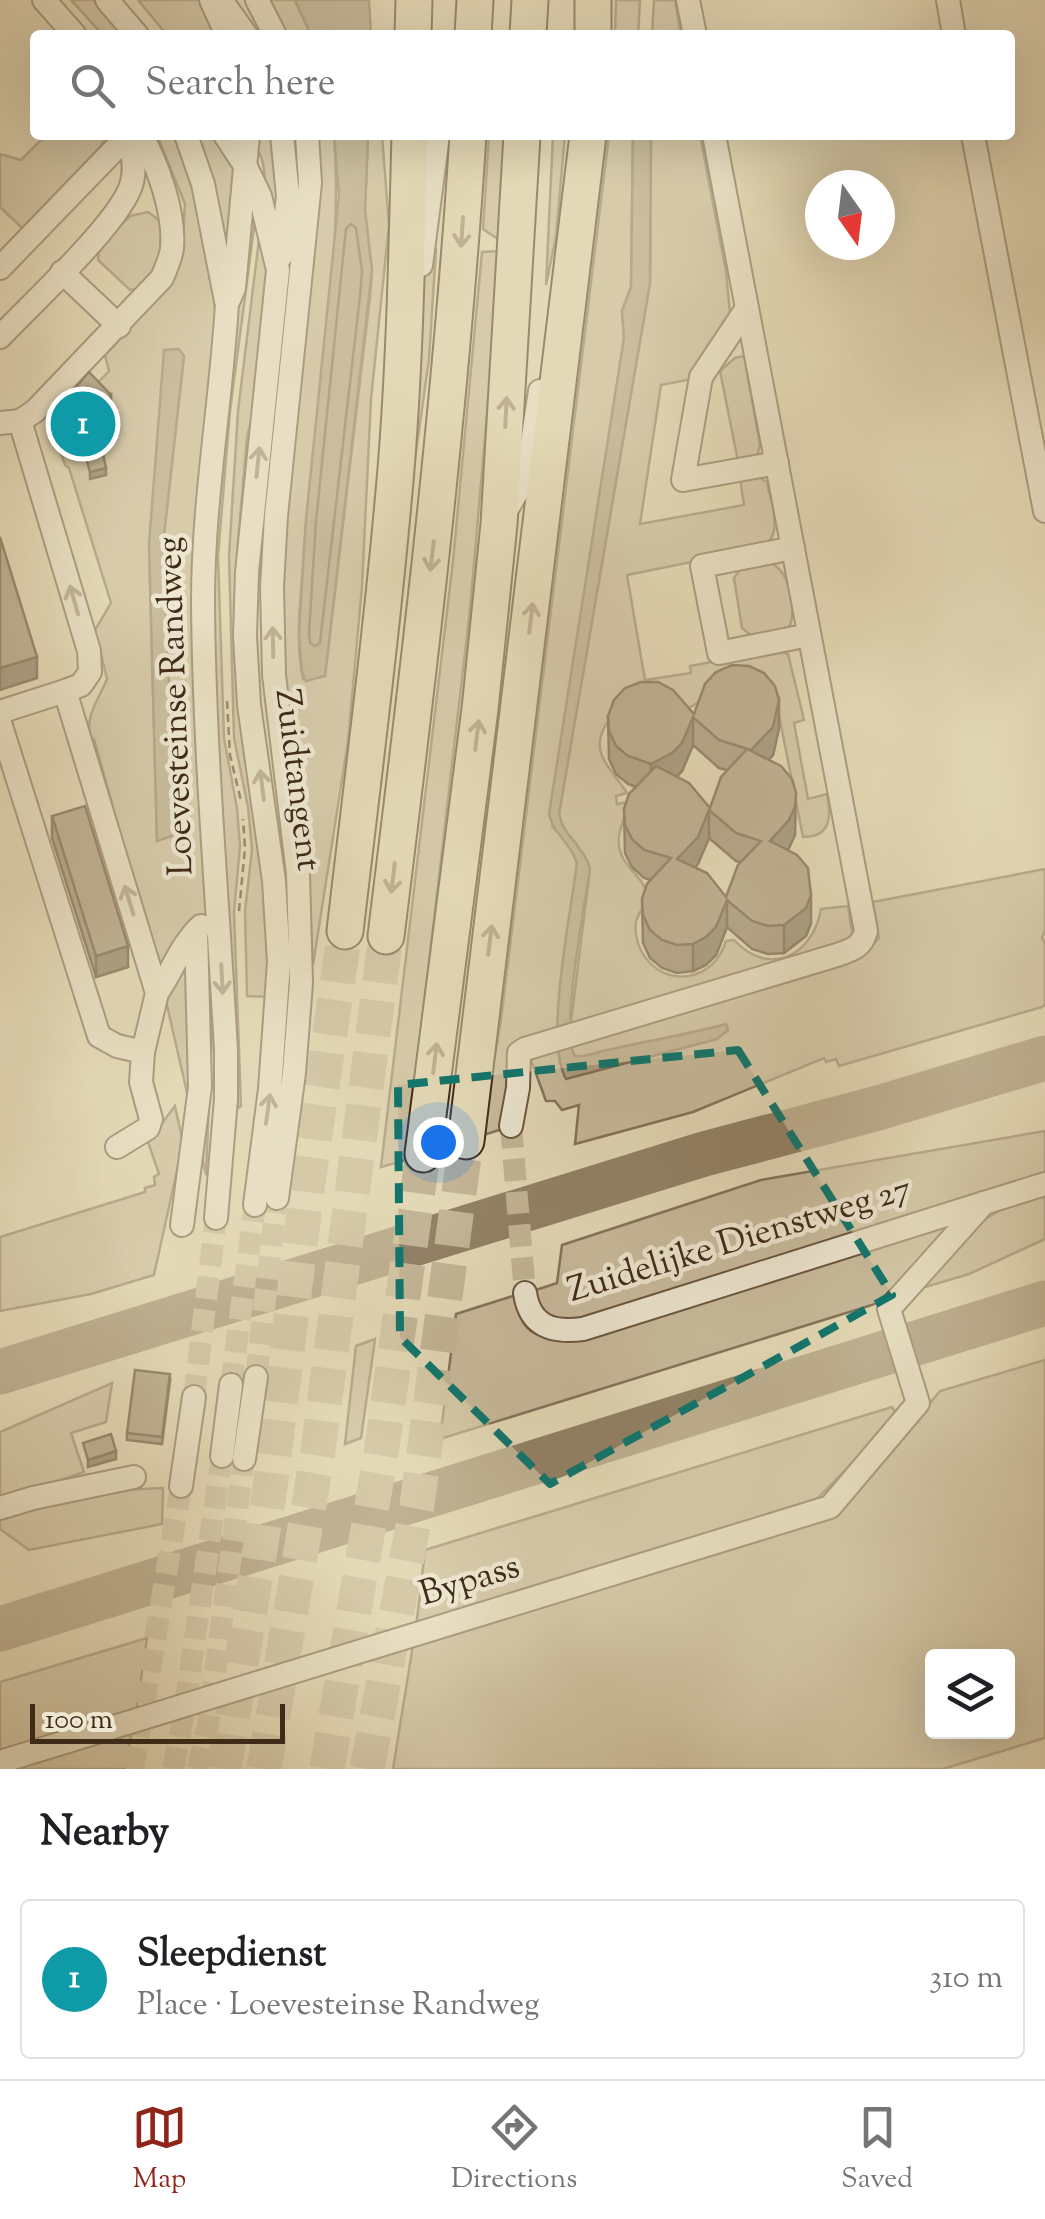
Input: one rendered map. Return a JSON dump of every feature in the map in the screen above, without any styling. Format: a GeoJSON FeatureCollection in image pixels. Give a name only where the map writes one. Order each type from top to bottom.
{"type":"FeatureCollection","features":[{"type":"Feature","properties":{"kind":"highway"},"geometry":{"type":"LineString","coordinates":[[474,30],[475,0]]}},
{"type":"Feature","properties":{"kind":"highway"},"geometry":{"type":"LineString","coordinates":[[528,30],[530,0]]}},
{"type":"Feature","properties":{"kind":"highway"},"geometry":{"type":"LineString","coordinates":[[592,0],[593,30]]}},
{"type":"Feature","properties":{"kind":"highway"},"geometry":{"type":"LineString","coordinates":[[345,930],[380,639],[405,329],[410,140]]}},
{"type":"Feature","properties":{"kind":"highway"},"geometry":{"type":"LineString","coordinates":[[386,936],[437,516],[457,314],[468,140]]}},
{"type":"Feature","properties":{"kind":"highway"},"geometry":{"type":"LineString","coordinates":[[422,1154],[480,709],[499,524],[522,140]]}},
{"type":"Feature","properties":{"kind":"highway"},"geometry":{"type":"LineString","coordinates":[[466,1141],[587,149]]}},
{"type":"Feature","properties":{"kind":"street"},"geometry":{"type":"LineString","coordinates":[[44,0],[71,30]]}},
{"type":"Feature","properties":{"kind":"street"},"geometry":{"type":"LineString","coordinates":[[108,0],[133,30]]}},
{"type":"Feature","properties":{"kind":"street"},"geometry":{"type":"LineString","coordinates":[[211,0],[225,30]]}},
{"type":"Feature","properties":{"kind":"street"},"geometry":{"type":"LineString","coordinates":[[221,0],[242,30]]}},
{"type":"Feature","properties":{"kind":"street"},"geometry":{"type":"LineString","coordinates":[[257,0],[272,30]]}},
{"type":"Feature","properties":{"kind":"street"},"geometry":{"type":"LineString","coordinates":[[457,30],[464,0]]}},
{"type":"Feature","properties":{"kind":"street"},"geometry":{"type":"LineString","coordinates":[[688,0],[694,30]]}},
{"type":"Feature","properties":{"kind":"street"},"geometry":{"type":"LineString","coordinates":[[948,0],[953,30]]}},
{"type":"Feature","properties":{"kind":"street"},"geometry":{"type":"LineString","coordinates":[[0,268],[122,140]]}},
{"type":"Feature","properties":{"kind":"street"},"geometry":{"type":"LineString","coordinates":[[121,209],[132,182],[134,156],[128,140]]}},
{"type":"Feature","properties":{"kind":"street"},"geometry":{"type":"LineString","coordinates":[[0,712],[81,684],[90,672],[89,651],[10,422],[36,412],[162,278],[172,252],[172,230],[151,152],[143,140]]}},
{"type":"Feature","properties":{"kind":"street"},"geometry":{"type":"LineString","coordinates":[[188,140],[203,184],[227,304]]}},
{"type":"Feature","properties":{"kind":"street","name":"Zuidtangent"},"geometry":{"type":"LineString","coordinates":[[228,140],[260,196],[278,270],[244,636],[249,704],[272,860],[279,962],[266,1202],[294,1073],[299,923]]}},
{"type":"Feature","properties":{"kind":"street","name":"Loevesteinse Randweg"},"geometry":{"type":"LineString","coordinates":[[216,1218],[226,1099],[229,911],[203,601],[227,304],[234,288],[248,140]]}},
{"type":"Feature","properties":{"kind":"street"},"geometry":{"type":"LineString","coordinates":[[278,270],[288,196],[282,140]]}},
{"type":"Feature","properties":{"kind":"street"},"geometry":{"type":"LineString","coordinates":[[299,923],[293,815],[274,674],[272,587],[310,183],[306,140]]}},
{"type":"Feature","properties":{"kind":"street"},"geometry":{"type":"LineString","coordinates":[[405,329],[421,263],[437,140]]}},
{"type":"Feature","properties":{"kind":"street"},"geometry":{"type":"LineString","coordinates":[[511,1126],[519,1053],[837,956],[854,950],[863,942],[866,931],[715,140]]}},
{"type":"Feature","properties":{"kind":"street"},"geometry":{"type":"LineString","coordinates":[[975,140],[1045,511]]}},
{"type":"Feature","properties":{"kind":"street"},"geometry":{"type":"LineString","coordinates":[[499,524],[527,475],[564,236],[587,149]]}},
{"type":"Feature","properties":{"kind":"street"},"geometry":{"type":"LineString","coordinates":[[0,338],[121,209],[137,200],[166,201]]}},
{"type":"Feature","properties":{"kind":"street"},"geometry":{"type":"LineString","coordinates":[[62,272],[120,326]]}},
{"type":"Feature","properties":{"kind":"street"},"geometry":{"type":"LineString","coordinates":[[747,308],[701,378],[683,480],[776,464]]}},
{"type":"Feature","properties":{"kind":"street"},"geometry":{"type":"LineString","coordinates":[[793,548],[702,566],[719,653],[809,635]]}},
{"type":"Feature","properties":{"kind":"street"},"geometry":{"type":"LineString","coordinates":[[65,691],[157,993]]}},
{"type":"Feature","properties":{"kind":"street"},"geometry":{"type":"LineString","coordinates":[[0,723],[99,1036],[117,1046],[143,1052]]}},
{"type":"Feature","properties":{"kind":"street"},"geometry":{"type":"LineString","coordinates":[[272,860],[299,923]]}},
{"type":"Feature","properties":{"kind":"street"},"geometry":{"type":"LineString","coordinates":[[117,1147],[148,1128],[151,1118],[141,1082],[143,1052],[157,993],[174,968],[178,951],[196,932],[229,911]]}},
{"type":"Feature","properties":{"kind":"street"},"geometry":{"type":"LineString","coordinates":[[182,1225],[200,1086],[196,932]]}},
{"type":"Feature","properties":{"kind":"street","name":"Zuidelijke Dienstweg 27"},"geometry":{"type":"LineString","coordinates":[[526,1298],[534,1320],[546,1328],[583,1329],[1045,1184]]}},
{"type":"Feature","properties":{"kind":"street","name":"Zuidelijke Dienstweg 27"},"geometry":{"type":"LineString","coordinates":[[918,1402],[888,1309],[984,1203]]}},
{"type":"Feature","properties":{"kind":"street"},"geometry":{"type":"LineString","coordinates":[[231,1386],[233,1458],[256,1377]]}},
{"type":"Feature","properties":{"kind":"street"},"geometry":{"type":"LineString","coordinates":[[181,1486],[194,1397]]}},
{"type":"Feature","properties":{"kind":"street","name":"Bypass"},"geometry":{"type":"LineString","coordinates":[[0,1762],[830,1507],[918,1402]]}},
{"type":"Feature","properties":{"kind":"street"},"geometry":{"type":"LineString","coordinates":[[0,1508],[134,1477]]}},
{"type":"Feature","properties":{"kind":"path","name":"Loevesteinse Randweg"},"geometry":{"type":"LineString","coordinates":[[226,696],[230,755],[243,809],[245,848],[229,911]]}},
{"type":"Feature","properties":{"kind":"highlighted area"},"geometry":{"type":"Polygon","coordinates":[[[738,1050],[892,1295],[550,1484],[400,1337],[398,1085],[738,1050]]]}},
{"type":"Feature","properties":{"kind":"shaded area"},"geometry":{"type":"Polygon","coordinates":[[[71,0],[93,0],[118,30],[98,30],[71,0]]]}},
{"type":"Feature","properties":{"kind":"shaded area"},"geometry":{"type":"Polygon","coordinates":[[[138,0],[204,0],[220,30],[163,30],[138,0]]]}},
{"type":"Feature","properties":{"kind":"shaded area"},"geometry":{"type":"Polygon","coordinates":[[[269,0],[295,0],[309,30],[284,30],[269,0]]]}},
{"type":"Feature","properties":{"kind":"shaded area"},"geometry":{"type":"Polygon","coordinates":[[[616,0],[640,0],[638,30],[615,30],[616,0]]]}},
{"type":"Feature","properties":{"kind":"shaded area"},"geometry":{"type":"Polygon","coordinates":[[[654,0],[675,0],[680,30],[652,30],[654,0]]]}},
{"type":"Feature","properties":{"kind":"shaded area"},"geometry":{"type":"Polygon","coordinates":[[[41,140],[104,140],[22,228],[0,207],[0,154],[21,160],[41,140]]]}},
{"type":"Feature","properties":{"kind":"shaded area"},"geometry":{"type":"Polygon","coordinates":[[[159,140],[181,140],[211,240],[216,322],[212,1030],[206,1175],[163,988],[94,739],[90,740],[91,716],[107,679],[95,630],[111,603],[69,468],[55,437],[77,457],[115,413],[92,389],[109,371],[105,355],[161,293],[182,252],[185,204],[159,140]],[[184,356],[149,544],[157,840],[175,835],[163,543],[184,356]]]}},
{"type":"Feature","properties":{"kind":"shaded area"},"geometry":{"type":"Polygon","coordinates":[[[192,140],[224,140],[242,169],[235,248],[221,249],[192,140]]]}},
{"type":"Feature","properties":{"kind":"shaded area"},"geometry":{"type":"Polygon","coordinates":[[[278,140],[282,206],[267,205],[263,165],[254,142],[278,140]]]}},
{"type":"Feature","properties":{"kind":"shaded area"},"geometry":{"type":"Polygon","coordinates":[[[315,140],[334,140],[335,238],[308,497],[299,647],[303,679],[325,676],[370,297],[372,270],[365,211],[368,140],[382,140],[389,225],[371,399],[362,586],[348,741],[313,965],[306,837],[285,688],[281,585],[315,140]]]}},
{"type":"Feature","properties":{"kind":"shaded area"},"geometry":{"type":"Polygon","coordinates":[[[489,140],[505,140],[501,241],[483,229],[489,140]]]}},
{"type":"Feature","properties":{"kind":"shaded area"},"geometry":{"type":"Polygon","coordinates":[[[553,140],[565,140],[556,236],[546,285],[553,140]]]}},
{"type":"Feature","properties":{"kind":"shaded area"},"geometry":{"type":"Polygon","coordinates":[[[608,140],[633,140],[631,287],[622,311],[624,338],[552,826],[573,849],[577,863],[556,1034],[521,1040],[505,1128],[481,1136],[501,1020],[608,140]]]}},
{"type":"Feature","properties":{"kind":"shaded area"},"geometry":{"type":"Polygon","coordinates":[[[651,140],[701,140],[726,271],[730,314],[692,379],[661,385],[640,524],[744,505],[740,478],[755,475],[767,482],[774,527],[773,535],[761,548],[627,575],[645,680],[691,673],[690,666],[778,650],[788,654],[804,720],[794,723],[808,799],[827,794],[829,810],[824,829],[803,837],[777,705],[704,696],[696,704],[676,711],[616,711],[606,724],[600,745],[606,763],[627,793],[616,796],[617,804],[628,802],[619,847],[645,888],[645,904],[636,922],[638,943],[657,969],[688,976],[707,969],[726,941],[734,940],[761,958],[788,956],[809,939],[821,909],[848,906],[853,938],[570,1030],[590,869],[564,830],[559,814],[650,283],[651,140]]]}},
{"type":"Feature","properties":{"kind":"shaded area"},"geometry":{"type":"Polygon","coordinates":[[[248,189],[257,205],[230,411],[218,556],[224,738],[240,846],[234,912],[241,1106],[238,1108],[217,740],[212,556],[248,189]]]}},
{"type":"Feature","properties":{"kind":"shaded area"},"geometry":{"type":"Polygon","coordinates":[[[148,212],[160,221],[159,256],[142,288],[130,290],[98,260],[99,246],[130,216],[148,212]]]}},
{"type":"Feature","properties":{"kind":"shaded area"},"geometry":{"type":"Polygon","coordinates":[[[261,223],[272,270],[264,370],[247,437],[237,554],[240,670],[264,847],[267,997],[247,996],[245,911],[252,850],[234,738],[229,556],[238,411],[261,223]]]}},
{"type":"Feature","properties":{"kind":"shaded area"},"geometry":{"type":"Polygon","coordinates":[[[419,247],[436,249],[429,359],[400,566],[419,247]]]}},
{"type":"Feature","properties":{"kind":"shaded area"},"geometry":{"type":"Polygon","coordinates":[[[501,251],[470,610],[406,1160],[381,1167],[453,561],[482,252],[501,251]]]}},
{"type":"Feature","properties":{"kind":"shaded area"},"geometry":{"type":"Polygon","coordinates":[[[744,356],[760,445],[757,456],[738,461],[720,371],[735,358],[744,356]]]}},
{"type":"Feature","properties":{"kind":"shaded area"},"geometry":{"type":"Polygon","coordinates":[[[769,562],[787,582],[791,622],[788,630],[754,638],[742,628],[734,578],[742,567],[769,562]]]}},
{"type":"Feature","properties":{"kind":"shaded area"},"geometry":{"type":"Polygon","coordinates":[[[1045,869],[1042,1007],[839,1066],[836,1059],[826,1062],[824,1058],[693,1112],[575,1144],[579,1105],[562,1110],[555,1101],[546,1101],[531,1060],[536,1053],[557,1044],[560,1063],[720,1036],[728,1030],[726,1025],[583,1057],[570,1051],[571,1040],[867,951],[879,938],[873,902],[1045,869]]]}},
{"type":"Feature","properties":{"kind":"shaded area"},"geometry":{"type":"Polygon","coordinates":[[[175,1106],[183,1143],[154,1275],[91,1294],[0,1311],[0,1237],[145,1192],[145,1188],[155,1185],[154,1177],[159,1174],[148,1142],[175,1106]]]}},
{"type":"Feature","properties":{"kind":"shaded area"},"geometry":{"type":"Polygon","coordinates":[[[1045,1131],[1045,1175],[584,1321],[551,1317],[537,1300],[536,1290],[557,1283],[562,1245],[761,1180],[1045,1131]]]}},
{"type":"Feature","properties":{"kind":"shaded area"},"geometry":{"type":"Polygon","coordinates":[[[1045,1192],[1045,1239],[969,1274],[915,1290],[973,1226],[1014,1202],[1045,1192]]]}},
{"type":"Feature","properties":{"kind":"shaded area"},"geometry":{"type":"Polygon","coordinates":[[[964,1219],[885,1301],[440,1439],[456,1314],[516,1295],[520,1316],[528,1329],[563,1340],[964,1219]]]}},
{"type":"Feature","properties":{"kind":"shaded area"},"geometry":{"type":"Polygon","coordinates":[[[375,1339],[361,1438],[345,1444],[356,1346],[375,1339]]]}},
{"type":"Feature","properties":{"kind":"shaded area"},"geometry":{"type":"Polygon","coordinates":[[[1045,1360],[1045,1738],[943,1769],[393,1769],[413,1645],[844,1508],[940,1391],[1045,1360]]]}},
{"type":"Feature","properties":{"kind":"shaded area"},"geometry":{"type":"Polygon","coordinates":[[[112,1383],[106,1422],[71,1433],[84,1472],[0,1501],[0,1432],[112,1383]]]}},
{"type":"Feature","properties":{"kind":"shaded area"},"geometry":{"type":"Polygon","coordinates":[[[892,1407],[898,1417],[814,1502],[416,1628],[425,1550],[892,1407]]]}},
{"type":"Feature","properties":{"kind":"shaded area"},"geometry":{"type":"Polygon","coordinates":[[[163,1488],[162,1524],[29,1550],[0,1529],[0,1515],[62,1493],[163,1488]]]}},
{"type":"Feature","properties":{"kind":"shaded area"},"geometry":{"type":"Polygon","coordinates":[[[147,1638],[136,1714],[0,1751],[0,1682],[147,1638]]]}},
{"type":"Feature","properties":{"kind":"shaded area"},"geometry":{"type":"Polygon","coordinates":[[[132,1730],[125,1769],[5,1769],[132,1730]]]}},
{"type":"Feature","properties":{"kind":"water"},"geometry":{"type":"Polygon","coordinates":[[[295,0],[369,0],[371,30],[309,30],[295,0]]]}},
{"type":"Feature","properties":{"kind":"water"},"geometry":{"type":"Polygon","coordinates":[[[334,140],[368,140],[365,211],[372,270],[325,676],[306,681],[299,633],[306,520],[339,195],[334,140]]]}},
{"type":"Feature","properties":{"kind":"water"},"geometry":{"type":"Polygon","coordinates":[[[633,140],[651,140],[650,283],[559,814],[590,869],[572,996],[571,1043],[575,1056],[583,1056],[726,1024],[728,1030],[717,1039],[566,1079],[560,1061],[558,1007],[577,863],[549,814],[624,338],[622,311],[631,287],[633,140]]]}},
{"type":"Feature","properties":{"kind":"water"},"geometry":{"type":"Polygon","coordinates":[[[179,349],[184,356],[163,543],[175,835],[157,841],[149,544],[164,350],[179,349]]]}},
{"type":"Feature","properties":{"kind":"building"},"geometry":{"type":"Polygon","coordinates":[[[89,372],[111,395],[77,431],[56,410],[89,372]]]}},
{"type":"Feature","properties":{"kind":"building"},"geometry":{"type":"Polygon","coordinates":[[[103,454],[106,468],[90,472],[86,458],[103,454]]]}},
{"type":"Feature","properties":{"kind":"building"},"geometry":{"type":"Polygon","coordinates":[[[0,537],[37,657],[0,668],[0,537]]]}},
{"type":"Feature","properties":{"kind":"building"},"geometry":{"type":"Polygon","coordinates":[[[732,665],[749,666],[764,673],[775,686],[779,700],[773,727],[751,750],[719,740],[693,717],[682,743],[651,764],[628,756],[616,746],[608,716],[614,700],[625,688],[641,682],[658,682],[673,690],[694,714],[705,684],[716,672],[732,665]]]}},
{"type":"Feature","properties":{"kind":"building"},"geometry":{"type":"Polygon","coordinates":[[[747,749],[781,766],[792,779],[795,807],[770,841],[797,855],[808,868],[811,895],[806,908],[784,925],[768,926],[752,921],[727,900],[716,927],[706,937],[693,944],[677,945],[650,930],[643,915],[642,899],[647,884],[671,858],[644,850],[632,839],[625,825],[624,809],[629,794],[656,766],[689,783],[710,808],[721,777],[747,749]],[[709,810],[698,837],[677,859],[707,873],[726,897],[738,865],[761,841],[736,833],[709,810]]]}},
{"type":"Feature","properties":{"kind":"building"},"geometry":{"type":"Polygon","coordinates":[[[85,806],[128,946],[96,956],[52,816],[85,806]]]}},
{"type":"Feature","properties":{"kind":"building"},"geometry":{"type":"Polygon","coordinates":[[[135,1370],[170,1374],[162,1437],[127,1433],[135,1370]]]}},
{"type":"Feature","properties":{"kind":"building"},"geometry":{"type":"Polygon","coordinates":[[[111,1434],[116,1451],[88,1460],[83,1443],[111,1434]]]}},
{"type":"Feature","properties":{"kind":"taxiway"},"geometry":{"type":"LineString","coordinates":[[0,1372],[704,1154],[1045,1058]]}},
{"type":"Feature","properties":{"kind":"taxiway"},"geometry":{"type":"LineString","coordinates":[[0,1629],[1045,1303]]}},
{"type":"Feature","properties":{"kind":"tunnel"},"geometry":{"type":"LineString","coordinates":[[224,1769],[270,1488],[307,1189],[345,931]]}},
{"type":"Feature","properties":{"kind":"tunnel"},"geometry":{"type":"LineString","coordinates":[[264,1769],[318,1451],[386,936]]}},
{"type":"Feature","properties":{"kind":"tunnel"},"geometry":{"type":"LineString","coordinates":[[511,1126],[525,1293]]}},
{"type":"Feature","properties":{"kind":"tunnel"},"geometry":{"type":"LineString","coordinates":[[367,1769],[417,1505],[466,1141]]}},
{"type":"Feature","properties":{"kind":"tunnel"},"geometry":{"type":"LineString","coordinates":[[327,1769],[382,1447],[423,1154]]}},
{"type":"Feature","properties":{"kind":"tunnel"},"geometry":{"type":"LineString","coordinates":[[256,1377],[277,1198]]}},
{"type":"Feature","properties":{"kind":"tunnel"},"geometry":{"type":"LineString","coordinates":[[231,1385],[255,1205]]}},
{"type":"Feature","properties":{"kind":"tunnel"},"geometry":{"type":"LineString","coordinates":[[194,1397],[216,1218]]}},
{"type":"Feature","properties":{"kind":"tunnel"},"geometry":{"type":"LineString","coordinates":[[173,1769],[222,1456]]}},
{"type":"Feature","properties":{"kind":"tunnel"},"geometry":{"type":"LineString","coordinates":[[198,1769],[208,1724],[244,1459]]}},
{"type":"Feature","properties":{"kind":"tunnel"},"geometry":{"type":"LineString","coordinates":[[133,1769],[181,1486]]}},
{"type":"Feature","properties":{"kind":"place","name":"Sleepdienst"},"geometry":{"type":"Point","coordinates":[83,424]}}]}
